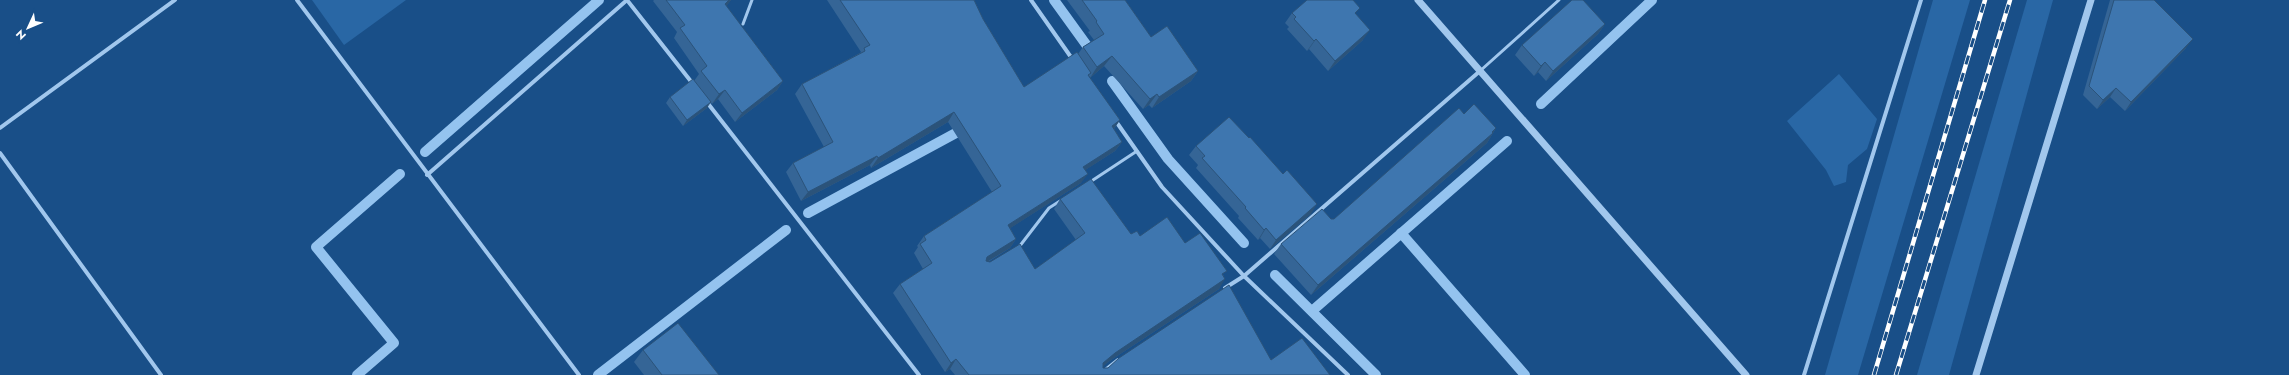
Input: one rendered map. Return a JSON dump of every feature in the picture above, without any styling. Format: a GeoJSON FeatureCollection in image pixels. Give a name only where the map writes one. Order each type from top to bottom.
{"type":"FeatureCollection","features":[{"type":"Feature","properties":{"kind":"street"},"geometry":{"type":"LineString","coordinates":[[0,128],[175,0]]}},
{"type":"Feature","properties":{"kind":"street"},"geometry":{"type":"LineString","coordinates":[[298,0],[427,175],[579,375]]}},
{"type":"Feature","properties":{"kind":"street"},"geometry":{"type":"LineString","coordinates":[[427,175],[627,0],[695,88]]}},
{"type":"Feature","properties":{"kind":"street"},"geometry":{"type":"LineString","coordinates":[[1031,0],[1075,63]]}},
{"type":"Feature","properties":{"kind":"street"},"geometry":{"type":"LineString","coordinates":[[1418,0],[1746,375]]}},
{"type":"Feature","properties":{"kind":"street"},"geometry":{"type":"LineString","coordinates":[[1804,375],[1921,0]]}},
{"type":"Feature","properties":{"kind":"street"},"geometry":{"type":"LineString","coordinates":[[1976,375],[2090,0]]}},
{"type":"Feature","properties":{"kind":"street"},"geometry":{"type":"LineString","coordinates":[[1218,293],[1244,276],[1480,71]]}},
{"type":"Feature","properties":{"kind":"street"},"geometry":{"type":"LineString","coordinates":[[700,94],[919,375]]}},
{"type":"Feature","properties":{"kind":"street"},"geometry":{"type":"LineString","coordinates":[[1111,114],[1162,187],[1244,276],[1348,375]]}},
{"type":"Feature","properties":{"kind":"street"},"geometry":{"type":"LineString","coordinates":[[0,153],[162,375]]}},
{"type":"Feature","properties":{"kind":"street"},"geometry":{"type":"LineString","coordinates":[[1099,375],[1122,357]]}},
{"type":"Feature","properties":{"kind":"lane"},"geometry":{"type":"LineString","coordinates":[[743,24],[752,0]]}},
{"type":"Feature","properties":{"kind":"lane"},"geometry":{"type":"LineString","coordinates":[[1480,71],[1559,0]]}},
{"type":"Feature","properties":{"kind":"lane"},"geometry":{"type":"LineString","coordinates":[[1087,184],[1137,151]]}},
{"type":"Feature","properties":{"kind":"lane"},"geometry":{"type":"LineString","coordinates":[[1013,250],[1019,246],[1049,208],[1061,200]]}},
{"type":"Feature","properties":{"kind":"shaded area"},"geometry":{"type":"Polygon","coordinates":[[[312,0],[406,0],[344,45],[312,0]]]}},
{"type":"Feature","properties":{"kind":"shaded area"},"geometry":{"type":"Polygon","coordinates":[[[1933,0],[1970,0],[1858,375],[1825,375],[1933,0]]]}},
{"type":"Feature","properties":{"kind":"shaded area"},"geometry":{"type":"Polygon","coordinates":[[[2027,0],[2053,0],[1949,375],[1917,375],[2027,0]]]}},
{"type":"Feature","properties":{"kind":"shaded area"},"geometry":{"type":"Polygon","coordinates":[[[1839,74],[1877,119],[1867,149],[1848,165],[1846,182],[1834,186],[1826,170],[1787,121],[1839,74]]]}},
{"type":"Feature","properties":{"kind":"building"},"geometry":{"type":"Polygon","coordinates":[[[666,0],[729,0],[725,4],[783,81],[742,113],[725,90],[719,94],[701,71],[707,66],[680,28],[685,25],[666,0]]]}},
{"type":"Feature","properties":{"kind":"building"},"geometry":{"type":"Polygon","coordinates":[[[840,0],[974,0],[983,19],[1024,87],[1077,52],[1091,73],[1088,75],[1120,120],[1112,126],[1122,142],[1083,167],[1088,174],[1008,225],[1016,239],[987,257],[986,261],[990,262],[1020,244],[1035,269],[1085,233],[1060,199],[1091,179],[1131,234],[1137,231],[1140,236],[1167,217],[1185,243],[1200,233],[1227,271],[1222,274],[1225,279],[1115,353],[1103,363],[1103,368],[1108,368],[1119,358],[1229,285],[1271,360],[1302,338],[1330,375],[969,375],[956,359],[951,363],[900,284],[932,263],[920,244],[926,240],[924,236],[1001,186],[954,112],[878,158],[877,156],[808,192],[793,163],[833,142],[802,84],[865,51],[864,48],[870,45],[840,0]]]}},
{"type":"Feature","properties":{"kind":"building"},"geometry":{"type":"Polygon","coordinates":[[[1082,0],[1125,0],[1151,37],[1167,26],[1198,71],[1159,97],[1157,94],[1150,99],[1112,56],[1097,67],[1083,47],[1104,34],[1082,0]]]}},
{"type":"Feature","properties":{"kind":"building"},"geometry":{"type":"Polygon","coordinates":[[[1307,0],[1353,0],[1360,8],[1355,13],[1370,30],[1335,61],[1316,39],[1314,41],[1294,19],[1296,17],[1292,13],[1307,0]]]}},
{"type":"Feature","properties":{"kind":"building"},"geometry":{"type":"Polygon","coordinates":[[[1572,0],[1583,0],[1605,24],[1553,71],[1545,62],[1541,66],[1522,45],[1572,0]]]}},
{"type":"Feature","properties":{"kind":"building"},"geometry":{"type":"Polygon","coordinates":[[[2114,0],[2154,0],[2193,39],[2131,102],[2116,88],[2103,100],[2089,86],[2114,0]]]}},
{"type":"Feature","properties":{"kind":"building"},"geometry":{"type":"Polygon","coordinates":[[[693,79],[711,102],[687,120],[670,97],[693,79]]]}},
{"type":"Feature","properties":{"kind":"building"},"geometry":{"type":"Polygon","coordinates":[[[1474,104],[1496,128],[1492,132],[1493,133],[1318,285],[1281,244],[1322,209],[1331,219],[1334,219],[1459,108],[1464,114],[1474,104]]]}},
{"type":"Feature","properties":{"kind":"building"},"geometry":{"type":"Polygon","coordinates":[[[1229,117],[1249,138],[1250,137],[1283,174],[1287,170],[1317,204],[1276,240],[1266,228],[1264,230],[1245,208],[1246,207],[1202,158],[1205,156],[1196,146],[1229,117]]]}},
{"type":"Feature","properties":{"kind":"building"},"geometry":{"type":"Polygon","coordinates":[[[678,323],[719,375],[662,375],[643,350],[678,323]]]}},
{"type":"Feature","properties":{"kind":"waterway"},"geometry":{"type":"LineString","coordinates":[[425,152],[599,0]]}},
{"type":"Feature","properties":{"kind":"waterway"},"geometry":{"type":"LineString","coordinates":[[1054,0],[1093,54]]}},
{"type":"Feature","properties":{"kind":"waterway"},"geometry":{"type":"LineString","coordinates":[[1541,104],[1652,0]]}},
{"type":"Feature","properties":{"kind":"waterway"},"geometry":{"type":"LineString","coordinates":[[1112,81],[1168,159],[1244,243]]}},
{"type":"Feature","properties":{"kind":"waterway"},"geometry":{"type":"LineString","coordinates":[[808,213],[967,127]]}},
{"type":"Feature","properties":{"kind":"waterway"},"geometry":{"type":"LineString","coordinates":[[1312,311],[1507,141]]}},
{"type":"Feature","properties":{"kind":"waterway"},"geometry":{"type":"LineString","coordinates":[[357,375],[394,343],[316,247],[400,174]]}},
{"type":"Feature","properties":{"kind":"waterway"},"geometry":{"type":"LineString","coordinates":[[598,375],[786,230]]}},
{"type":"Feature","properties":{"kind":"waterway"},"geometry":{"type":"LineString","coordinates":[[1401,233],[1525,375]]}},
{"type":"Feature","properties":{"kind":"waterway"},"geometry":{"type":"LineString","coordinates":[[1275,275],[1376,375]]}},
{"type":"Feature","properties":{"kind":"railway"},"geometry":{"type":"LineString","coordinates":[[1874,375],[1985,0]]}},
{"type":"Feature","properties":{"kind":"railway"},"geometry":{"type":"LineString","coordinates":[[1896,375],[2010,0]]}}]}
